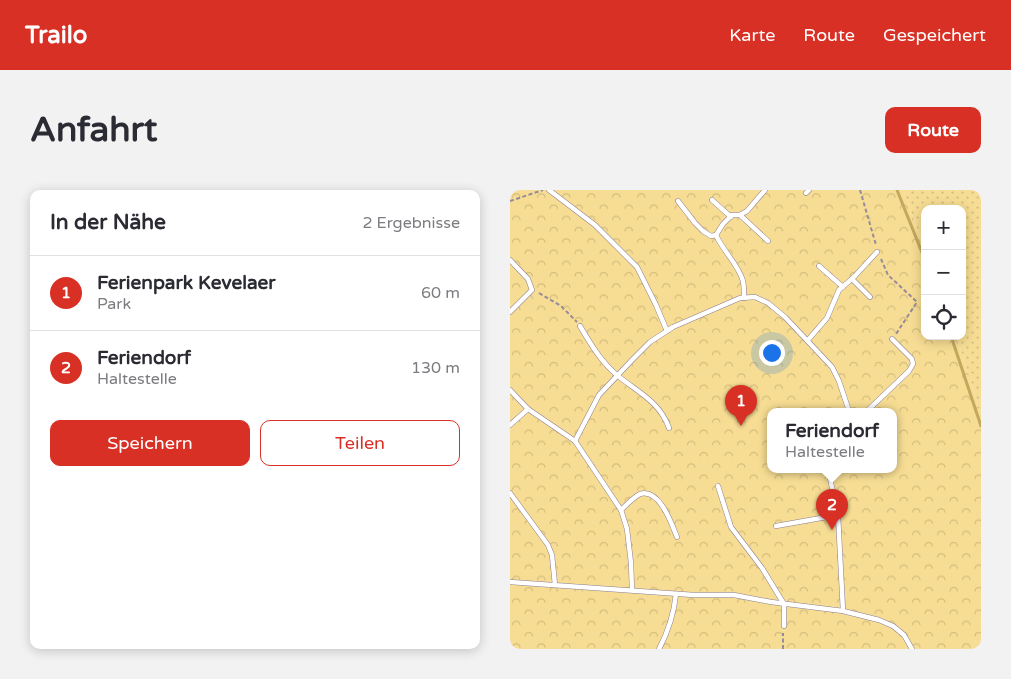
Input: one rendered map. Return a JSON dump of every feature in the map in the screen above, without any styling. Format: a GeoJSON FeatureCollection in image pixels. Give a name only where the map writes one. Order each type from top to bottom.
{"type":"FeatureCollection","features":[{"type":"Feature","properties":{"kind":"lane"},"geometry":{"type":"LineString","coordinates":[[549,190],[595,225],[637,267],[656,305],[666,331]]}},
{"type":"Feature","properties":{"kind":"lane"},"geometry":{"type":"LineString","coordinates":[[678,201],[703,231],[711,236],[716,235],[731,217],[747,211],[765,190]]}},
{"type":"Feature","properties":{"kind":"lane"},"geometry":{"type":"LineString","coordinates":[[712,200],[731,217]]}},
{"type":"Feature","properties":{"kind":"lane"},"geometry":{"type":"LineString","coordinates":[[740,215],[768,241]]}},
{"type":"Feature","properties":{"kind":"lane"},"geometry":{"type":"LineString","coordinates":[[716,235],[740,274],[743,282],[744,298]]}},
{"type":"Feature","properties":{"kind":"lane"},"geometry":{"type":"LineString","coordinates":[[808,340],[827,318],[836,296],[843,287],[877,252]]}},
{"type":"Feature","properties":{"kind":"lane"},"geometry":{"type":"LineString","coordinates":[[510,260],[528,279],[532,290],[510,312]]}},
{"type":"Feature","properties":{"kind":"lane"},"geometry":{"type":"LineString","coordinates":[[819,266],[843,287]]}},
{"type":"Feature","properties":{"kind":"lane"},"geometry":{"type":"LineString","coordinates":[[852,279],[870,297]]}},
{"type":"Feature","properties":{"kind":"lane"},"geometry":{"type":"LineString","coordinates":[[575,441],[599,395],[650,342],[666,331],[726,303],[744,298],[754,297],[768,303],[808,340],[832,367],[849,408]]}},
{"type":"Feature","properties":{"kind":"lane"},"geometry":{"type":"LineString","coordinates":[[580,326],[596,352],[617,375],[640,390],[657,406],[669,428]]}},
{"type":"Feature","properties":{"kind":"lane"},"geometry":{"type":"LineString","coordinates":[[870,408],[909,371],[913,364],[912,359],[892,339]]}},
{"type":"Feature","properties":{"kind":"lane"},"geometry":{"type":"LineString","coordinates":[[510,390],[528,409],[575,441],[621,510],[627,529],[632,590]]}},
{"type":"Feature","properties":{"kind":"lane"},"geometry":{"type":"LineString","coordinates":[[510,425],[528,409]]}},
{"type":"Feature","properties":{"kind":"lane"},"geometry":{"type":"LineString","coordinates":[[829,473],[838,515],[843,611]]}},
{"type":"Feature","properties":{"kind":"lane"},"geometry":{"type":"LineString","coordinates":[[718,486],[731,527],[762,568],[784,604],[784,626]]}},
{"type":"Feature","properties":{"kind":"lane"},"geometry":{"type":"LineString","coordinates":[[510,493],[548,545],[552,556],[555,586]]}},
{"type":"Feature","properties":{"kind":"lane"},"geometry":{"type":"LineString","coordinates":[[621,510],[640,494],[649,494],[658,501],[669,516],[676,538]]}},
{"type":"Feature","properties":{"kind":"lane"},"geometry":{"type":"LineString","coordinates":[[776,526],[838,515]]}},
{"type":"Feature","properties":{"kind":"lane"},"geometry":{"type":"LineString","coordinates":[[510,582],[694,596],[734,595],[784,604],[843,611],[879,620],[893,626],[904,636],[912,649]]}},
{"type":"Feature","properties":{"kind":"lane"},"geometry":{"type":"LineString","coordinates":[[659,649],[674,610],[676,594]]}},
{"type":"Feature","properties":{"kind":"path"},"geometry":{"type":"LineString","coordinates":[[510,201],[543,190]]}},
{"type":"Feature","properties":{"kind":"path"},"geometry":{"type":"LineString","coordinates":[[860,190],[877,252],[888,275],[917,302],[892,339]]}},
{"type":"Feature","properties":{"kind":"path"},"geometry":{"type":"LineString","coordinates":[[532,290],[561,306],[580,326]]}},
{"type":"Feature","properties":{"kind":"path"},"geometry":{"type":"LineString","coordinates":[[783,649],[784,626]]}},
{"type":"Feature","properties":{"kind":"green space"},"geometry":{"type":"Polygon","coordinates":[[[903,190],[981,190],[981,412],[957,340],[966,340],[966,205],[921,205],[921,239],[903,190]]]}},
{"type":"Feature","properties":{"kind":"green space"},"geometry":{"type":"Polygon","coordinates":[[[903,190],[921,239],[921,340],[957,340],[981,412],[981,649],[510,649],[510,191],[903,190]]]}},
{"type":"Feature","properties":{"kind":"waterway"},"geometry":{"type":"LineString","coordinates":[[897,190],[921,250]]}},
{"type":"Feature","properties":{"kind":"waterway"},"geometry":{"type":"LineString","coordinates":[[952,340],[981,426]]}},
{"type":"Feature","properties":{"kind":"place","name":"Ferienpark Kevelaer"},"geometry":{"type":"Point","coordinates":[741,426]}},
{"type":"Feature","properties":{"kind":"place","name":"Feriendorf"},"geometry":{"type":"Point","coordinates":[832,530]}}]}
